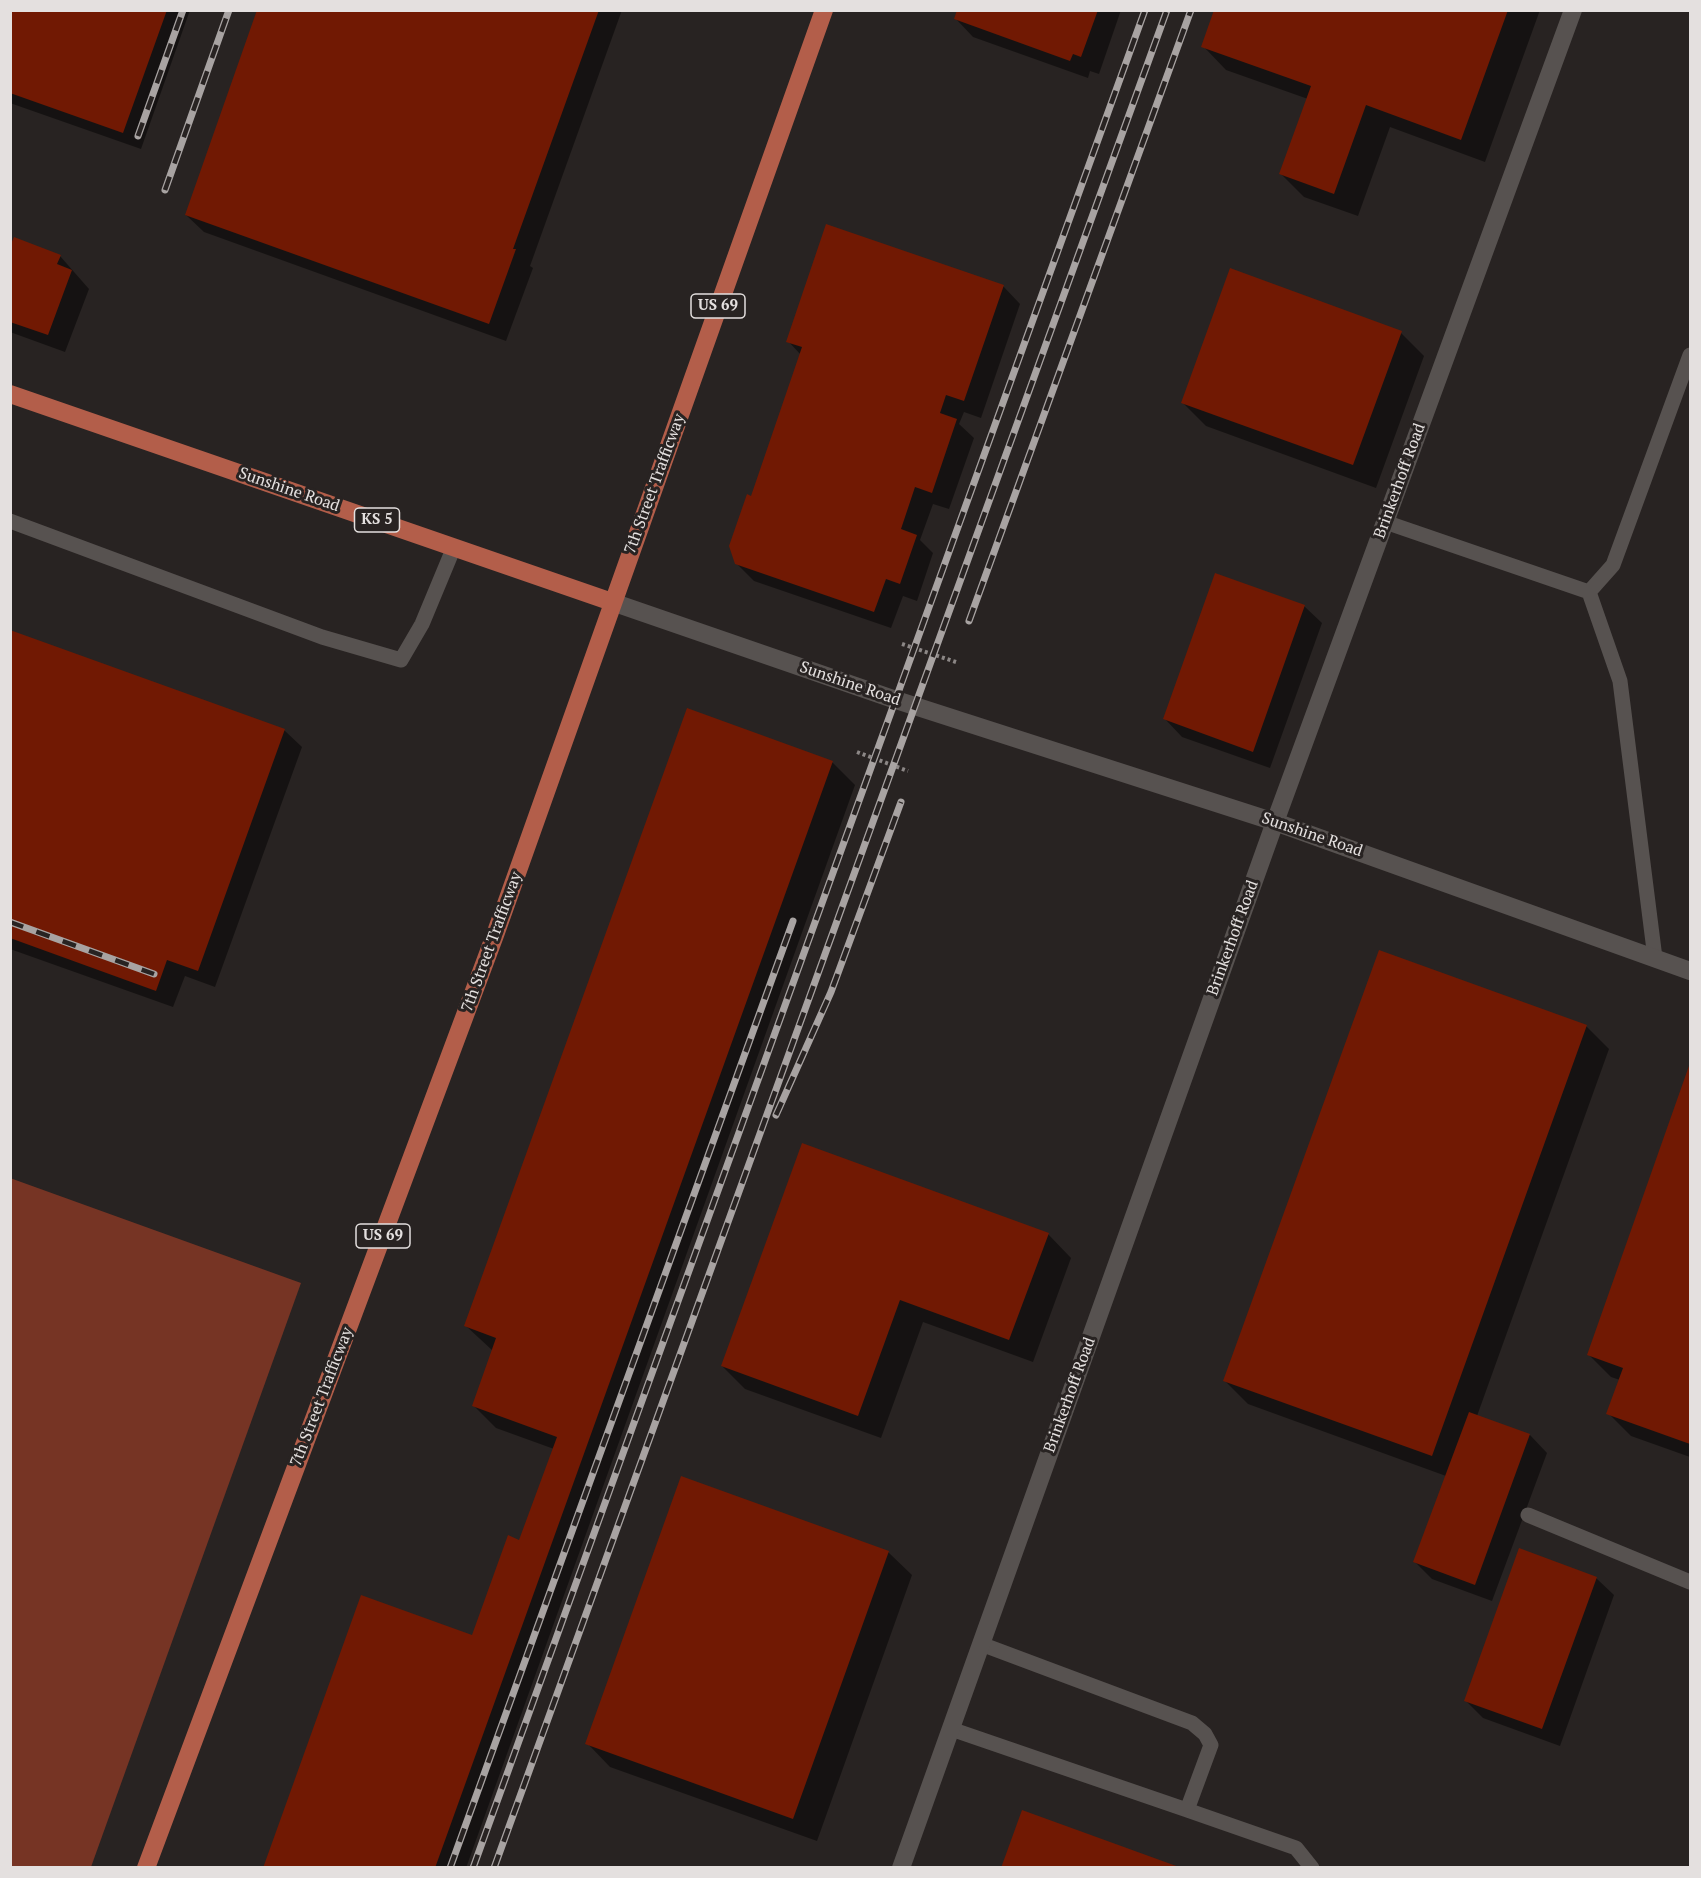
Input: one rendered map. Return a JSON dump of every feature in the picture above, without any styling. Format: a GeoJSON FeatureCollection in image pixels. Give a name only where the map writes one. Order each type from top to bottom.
{"type":"FeatureCollection","features":[{"type":"Feature","properties":{"kind":"main road","name":"7th Street Trafficway"},"geometry":{"type":"LineString","coordinates":[[146,1868],[491,946],[824,10]]}},
{"type":"Feature","properties":{"kind":"main road","name":"Sunshine Road"},"geometry":{"type":"LineString","coordinates":[[10,394],[612,602]]}},
{"type":"Feature","properties":{"kind":"street","name":"Brinkerhoff Road"},"geometry":{"type":"LineString","coordinates":[[902,1868],[1275,822],[1573,10]]}},
{"type":"Feature","properties":{"kind":"street","name":"Sunshine Road"},"geometry":{"type":"LineString","coordinates":[[612,602],[896,700],[1275,822],[1690,971]]}},
{"type":"Feature","properties":{"kind":"lane"},"geometry":{"type":"LineString","coordinates":[[1589,592],[1613,565],[1690,355]]}},
{"type":"Feature","properties":{"kind":"lane"},"geometry":{"type":"LineString","coordinates":[[10,521],[322,637],[400,660],[422,624],[454,547]]}},
{"type":"Feature","properties":{"kind":"lane"},"geometry":{"type":"LineString","coordinates":[[1385,522],[1589,592]]}},
{"type":"Feature","properties":{"kind":"lane"},"geometry":{"type":"LineString","coordinates":[[1589,592],[1620,681],[1655,958]]}},
{"type":"Feature","properties":{"kind":"lane"},"geometry":{"type":"LineString","coordinates":[[1528,1515],[1690,1582]]}},
{"type":"Feature","properties":{"kind":"lane"},"geometry":{"type":"LineString","coordinates":[[981,1644],[1192,1723],[1205,1734],[1210,1745],[1187,1810]]}},
{"type":"Feature","properties":{"kind":"lane"},"geometry":{"type":"LineString","coordinates":[[951,1729],[1296,1848],[1312,1868]]}},
{"type":"Feature","properties":{"kind":"path"},"geometry":{"type":"LineString","coordinates":[[902,644],[956,662]]}},
{"type":"Feature","properties":{"kind":"path"},"geometry":{"type":"LineString","coordinates":[[857,752],[908,771]]}},
{"type":"Feature","properties":{"kind":"shaded area"},"geometry":{"type":"Polygon","coordinates":[[[10,1178],[301,1283],[91,1867],[11,1867],[10,1178]]]}},
{"type":"Feature","properties":{"kind":"building"},"geometry":{"type":"Polygon","coordinates":[[[10,10],[167,10],[123,133],[10,93],[10,10]]]}},
{"type":"Feature","properties":{"kind":"building"},"geometry":{"type":"Polygon","coordinates":[[[257,10],[599,10],[513,249],[516,249],[489,324],[185,215],[257,10]]]}},
{"type":"Feature","properties":{"kind":"building"},"geometry":{"type":"Polygon","coordinates":[[[957,10],[1098,10],[1081,57],[1073,54],[1070,61],[954,19],[957,10]]]}},
{"type":"Feature","properties":{"kind":"building"},"geometry":{"type":"Polygon","coordinates":[[[1214,10],[1508,10],[1461,140],[1366,105],[1334,194],[1279,174],[1311,86],[1201,47],[1214,10]]]}},
{"type":"Feature","properties":{"kind":"building"},"geometry":{"type":"Polygon","coordinates":[[[826,224],[1004,285],[964,401],[946,395],[940,413],[957,419],[932,493],[915,487],[901,529],[917,535],[900,584],[886,579],[874,612],[735,564],[729,546],[747,494],[751,496],[802,347],[786,342],[826,224]]]}},
{"type":"Feature","properties":{"kind":"building"},"geometry":{"type":"Polygon","coordinates":[[[14,237],[61,255],[57,264],[72,270],[48,335],[10,322],[10,246],[14,237]]]}},
{"type":"Feature","properties":{"kind":"building"},"geometry":{"type":"Polygon","coordinates":[[[1230,268],[1402,331],[1353,465],[1181,403],[1230,268]]]}},
{"type":"Feature","properties":{"kind":"building"},"geometry":{"type":"Polygon","coordinates":[[[1215,573],[1305,605],[1253,752],[1163,719],[1215,573]]]}},
{"type":"Feature","properties":{"kind":"building"},"geometry":{"type":"Polygon","coordinates":[[[10,630],[285,729],[198,971],[167,960],[156,991],[10,938],[10,630]]]}},
{"type":"Feature","properties":{"kind":"building"},"geometry":{"type":"Polygon","coordinates":[[[687,708],[833,761],[435,1868],[263,1868],[361,1595],[472,1635],[508,1535],[519,1540],[557,1437],[472,1406],[496,1338],[464,1326],[687,708]]]}},
{"type":"Feature","properties":{"kind":"building"},"geometry":{"type":"Polygon","coordinates":[[[1379,950],[1587,1025],[1432,1456],[1223,1381],[1379,950]]]}},
{"type":"Feature","properties":{"kind":"building"},"geometry":{"type":"Polygon","coordinates":[[[1690,1063],[1690,1444],[1606,1414],[1623,1368],[1587,1355],[1690,1063]]]}},
{"type":"Feature","properties":{"kind":"building"},"geometry":{"type":"Polygon","coordinates":[[[802,1143],[1049,1233],[1009,1340],[900,1300],[858,1416],[721,1366],[802,1143]]]}},
{"type":"Feature","properties":{"kind":"building"},"geometry":{"type":"Polygon","coordinates":[[[1469,1412],[1530,1434],[1475,1585],[1413,1562],[1469,1412]]]}},
{"type":"Feature","properties":{"kind":"building"},"geometry":{"type":"Polygon","coordinates":[[[681,1476],[889,1551],[793,1819],[585,1744],[681,1476]]]}},
{"type":"Feature","properties":{"kind":"building"},"geometry":{"type":"Polygon","coordinates":[[[1519,1548],[1597,1577],[1542,1729],[1464,1701],[1519,1548]]]}},
{"type":"Feature","properties":{"kind":"building"},"geometry":{"type":"Polygon","coordinates":[[[1022,1810],[1179,1867],[1179,1868],[1001,1868],[1022,1810]]]}},
{"type":"Feature","properties":{"kind":"railway"},"geometry":{"type":"LineString","coordinates":[[138,136],[183,10]]}},
{"type":"Feature","properties":{"kind":"railway"},"geometry":{"type":"LineString","coordinates":[[165,190],[229,10]]}},
{"type":"Feature","properties":{"kind":"railway"},"geometry":{"type":"LineString","coordinates":[[473,1868],[1145,10]]}},
{"type":"Feature","properties":{"kind":"railway"},"geometry":{"type":"LineString","coordinates":[[494,1868],[1167,10]]}},
{"type":"Feature","properties":{"kind":"railway"},"geometry":{"type":"LineString","coordinates":[[969,621],[1191,10]]}},
{"type":"Feature","properties":{"kind":"railway"},"geometry":{"type":"LineString","coordinates":[[776,1115],[831,992],[901,802]]}},
{"type":"Feature","properties":{"kind":"railway"},"geometry":{"type":"LineString","coordinates":[[450,1868],[793,921]]}},
{"type":"Feature","properties":{"kind":"railway"},"geometry":{"type":"LineString","coordinates":[[10,922],[154,974]]}}]}
